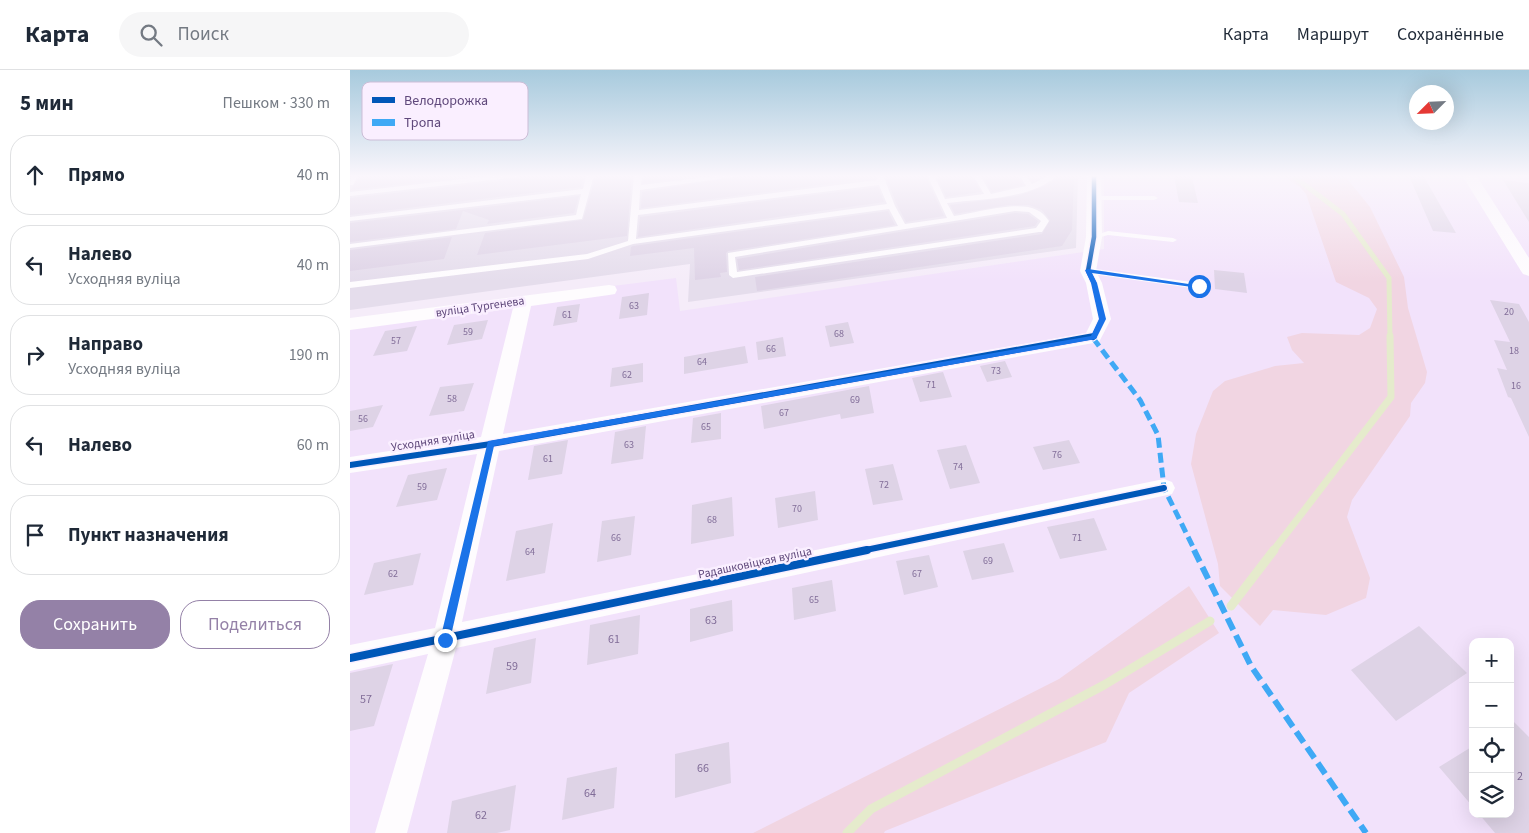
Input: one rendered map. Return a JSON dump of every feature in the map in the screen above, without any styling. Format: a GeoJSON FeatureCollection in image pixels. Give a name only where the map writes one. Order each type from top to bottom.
{"type":"FeatureCollection","features":[{"type":"Feature","properties":{"kind":"street","name":"Усходняя вуліца"},"geometry":{"type":"LineString","coordinates":[[350,465],[491,444],[1093,338],[1102,319],[1094,283],[1088,270],[1094,237],[1094,211]]}},
{"type":"Feature","properties":{"kind":"street"},"geometry":{"type":"LineString","coordinates":[[1492,211],[1529,271]]}},
{"type":"Feature","properties":{"kind":"street","name":"вуліца Тургенева"},"geometry":{"type":"LineString","coordinates":[[350,324],[610,290]]}},
{"type":"Feature","properties":{"kind":"street"},"geometry":{"type":"LineString","coordinates":[[391,833],[445,640],[523,301]]}},
{"type":"Feature","properties":{"kind":"street","name":"Радашковіцкая вуліца"},"geometry":{"type":"LineString","coordinates":[[350,658],[445,640],[1164,488]]}},
{"type":"Feature","properties":{"kind":"lane"},"geometry":{"type":"LineString","coordinates":[[350,219],[421,211]]}},
{"type":"Feature","properties":{"kind":"lane"},"geometry":{"type":"LineString","coordinates":[[350,246],[579,217],[581,211]]}},
{"type":"Feature","properties":{"kind":"lane"},"geometry":{"type":"LineString","coordinates":[[632,242],[634,213],[651,211]]}},
{"type":"Feature","properties":{"kind":"lane"},"geometry":{"type":"LineString","coordinates":[[350,285],[588,256],[632,242],[859,211]]}},
{"type":"Feature","properties":{"kind":"lane"},"geometry":{"type":"LineString","coordinates":[[894,211],[903,228]]}},
{"type":"Feature","properties":{"kind":"lane"},"geometry":{"type":"LineString","coordinates":[[948,211],[952,220]]}},
{"type":"Feature","properties":{"kind":"lane"},"geometry":{"type":"LineString","coordinates":[[1005,211],[731,255],[733,275],[1039,230],[1045,221],[1039,212],[1034,211]]}},
{"type":"Feature","properties":{"kind":"lane"},"geometry":{"type":"LineString","coordinates":[[1094,237],[1108,233],[1173,240]]}},
{"type":"Feature","properties":{"kind":"lane"},"geometry":{"type":"LineString","coordinates":[[1088,270],[1199,286]]}},
{"type":"Feature","properties":{"kind":"shaded area"},"geometry":{"type":"Polygon","coordinates":[[[350,211],[1077,211],[1076,248],[688,302],[690,264],[350,310],[350,211]]]}},
{"type":"Feature","properties":{"kind":"shaded area"},"geometry":{"type":"Polygon","coordinates":[[[1104,211],[1529,211],[1529,833],[350,833],[350,319],[676,278],[680,311],[1104,249],[1104,211]]]}},
{"type":"Feature","properties":{"kind":"shaded area"},"geometry":{"type":"Polygon","coordinates":[[[1312,211],[1372,211],[1404,277],[1408,308],[1427,372],[1425,383],[1411,403],[1410,416],[1352,500],[1347,517],[1370,578],[1366,598],[1326,615],[1273,610],[1260,626],[1220,586],[1218,564],[1191,464],[1196,434],[1213,391],[1225,381],[1275,366],[1304,363],[1292,350],[1287,337],[1302,333],[1359,335],[1370,328],[1377,309],[1369,298],[1336,282],[1312,211]]]}},
{"type":"Feature","properties":{"kind":"shaded area"},"geometry":{"type":"Polygon","coordinates":[[[1189,586],[1219,633],[1129,693],[1106,742],[884,833],[753,833],[1059,679],[1189,586]]]}},
{"type":"Feature","properties":{"kind":"building"},"geometry":{"type":"Polygon","coordinates":[[[350,211],[386,211],[350,215],[350,211]]]}},
{"type":"Feature","properties":{"kind":"building"},"geometry":{"type":"Polygon","coordinates":[[[455,211],[575,211],[574,213],[487,224],[489,220],[463,211],[456,229],[350,242],[350,223],[455,211]]]}},
{"type":"Feature","properties":{"kind":"building"},"geometry":{"type":"Polygon","coordinates":[[[586,211],[629,211],[627,236],[477,255],[485,233],[583,220],[586,211]]]}},
{"type":"Feature","properties":{"kind":"building"},"geometry":{"type":"Polygon","coordinates":[[[691,211],[824,211],[638,237],[640,217],[691,211]]]}},
{"type":"Feature","properties":{"kind":"building"},"geometry":{"type":"Polygon","coordinates":[[[888,211],[895,225],[728,251],[726,253],[727,272],[720,273],[721,277],[695,280],[694,248],[630,256],[631,247],[633,246],[888,211]]]}},
{"type":"Feature","properties":{"kind":"building"},"geometry":{"type":"Polygon","coordinates":[[[900,211],[942,211],[944,216],[906,222],[900,211]]]}},
{"type":"Feature","properties":{"kind":"building"},"geometry":{"type":"Polygon","coordinates":[[[953,211],[975,211],[955,214],[953,211]]]}},
{"type":"Feature","properties":{"kind":"building"},"geometry":{"type":"Polygon","coordinates":[[[1042,211],[1073,211],[1072,230],[1062,246],[757,291],[755,277],[1042,234],[1050,220],[1042,211]]]}},
{"type":"Feature","properties":{"kind":"building"},"geometry":{"type":"Polygon","coordinates":[[[1424,211],[1443,211],[1456,233],[1433,231],[1424,211]]]}},
{"type":"Feature","properties":{"kind":"building"},"geometry":{"type":"Polygon","coordinates":[[[1522,211],[1529,211],[1529,222],[1522,211]]]}},
{"type":"Feature","properties":{"kind":"building"},"geometry":{"type":"Polygon","coordinates":[[[1015,213],[1028,214],[1038,221],[1035,226],[739,270],[737,259],[1015,213]]]}},
{"type":"Feature","properties":{"kind":"building"},"geometry":{"type":"Polygon","coordinates":[[[452,237],[444,259],[350,271],[350,250],[452,237]]]}},
{"type":"Feature","properties":{"kind":"building"},"geometry":{"type":"Polygon","coordinates":[[[1214,270],[1244,273],[1247,293],[1215,289],[1214,270]]]}},
{"type":"Feature","properties":{"kind":"building"},"geometry":{"type":"Polygon","coordinates":[[[649,293],[647,315],[619,319],[622,297],[649,293]]]}},
{"type":"Feature","properties":{"kind":"building"},"geometry":{"type":"Polygon","coordinates":[[[1490,300],[1519,304],[1529,322],[1529,437],[1511,398],[1508,397],[1497,368],[1507,370],[1494,340],[1510,342],[1490,300]]]}},
{"type":"Feature","properties":{"kind":"building"},"geometry":{"type":"Polygon","coordinates":[[[580,304],[577,322],[553,326],[557,307],[580,304]]]}},
{"type":"Feature","properties":{"kind":"building"},"geometry":{"type":"Polygon","coordinates":[[[488,320],[482,339],[447,345],[454,325],[488,320]]]}},
{"type":"Feature","properties":{"kind":"building"},"geometry":{"type":"Polygon","coordinates":[[[848,322],[854,343],[830,347],[825,326],[848,322]]]}},
{"type":"Feature","properties":{"kind":"building"},"geometry":{"type":"Polygon","coordinates":[[[417,326],[407,351],[373,356],[385,331],[417,326]]]}},
{"type":"Feature","properties":{"kind":"building"},"geometry":{"type":"Polygon","coordinates":[[[783,337],[786,356],[758,360],[756,342],[783,337]]]}},
{"type":"Feature","properties":{"kind":"building"},"geometry":{"type":"Polygon","coordinates":[[[745,346],[748,363],[684,374],[684,357],[745,346]]]}},
{"type":"Feature","properties":{"kind":"building"},"geometry":{"type":"Polygon","coordinates":[[[1005,361],[1012,377],[987,382],[980,366],[1005,361]]]}},
{"type":"Feature","properties":{"kind":"building"},"geometry":{"type":"Polygon","coordinates":[[[643,363],[643,382],[610,387],[612,368],[643,363]]]}},
{"type":"Feature","properties":{"kind":"building"},"geometry":{"type":"Polygon","coordinates":[[[943,372],[952,397],[920,402],[912,378],[943,372]]]}},
{"type":"Feature","properties":{"kind":"building"},"geometry":{"type":"Polygon","coordinates":[[[474,383],[464,411],[429,416],[440,387],[474,383]]]}},
{"type":"Feature","properties":{"kind":"building"},"geometry":{"type":"Polygon","coordinates":[[[869,386],[874,413],[841,419],[840,414],[764,429],[761,406],[869,386]]]}},
{"type":"Feature","properties":{"kind":"building"},"geometry":{"type":"Polygon","coordinates":[[[383,405],[373,427],[350,431],[350,411],[383,405]]]}},
{"type":"Feature","properties":{"kind":"building"},"geometry":{"type":"Polygon","coordinates":[[[721,413],[721,439],[691,443],[693,418],[721,413]]]}},
{"type":"Feature","properties":{"kind":"building"},"geometry":{"type":"Polygon","coordinates":[[[646,426],[643,459],[611,464],[615,432],[646,426]]]}},
{"type":"Feature","properties":{"kind":"building"},"geometry":{"type":"Polygon","coordinates":[[[568,440],[562,474],[528,480],[534,446],[568,440]]]}},
{"type":"Feature","properties":{"kind":"building"},"geometry":{"type":"Polygon","coordinates":[[[1069,440],[1080,463],[1043,470],[1033,447],[1069,440]]]}},
{"type":"Feature","properties":{"kind":"building"},"geometry":{"type":"Polygon","coordinates":[[[966,445],[980,483],[950,489],[937,450],[966,445]]]}},
{"type":"Feature","properties":{"kind":"building"},"geometry":{"type":"Polygon","coordinates":[[[893,464],[903,500],[873,505],[865,469],[893,464]]]}},
{"type":"Feature","properties":{"kind":"building"},"geometry":{"type":"Polygon","coordinates":[[[447,468],[437,500],[396,507],[408,475],[447,468]]]}},
{"type":"Feature","properties":{"kind":"building"},"geometry":{"type":"Polygon","coordinates":[[[815,491],[818,520],[778,528],[775,498],[815,491]]]}},
{"type":"Feature","properties":{"kind":"building"},"geometry":{"type":"Polygon","coordinates":[[[732,497],[734,536],[691,544],[692,505],[732,497]]]}},
{"type":"Feature","properties":{"kind":"building"},"geometry":{"type":"Polygon","coordinates":[[[635,516],[631,555],[597,562],[602,521],[635,516]]]}},
{"type":"Feature","properties":{"kind":"building"},"geometry":{"type":"Polygon","coordinates":[[[1094,518],[1107,550],[1060,559],[1047,527],[1094,518]]]}},
{"type":"Feature","properties":{"kind":"building"},"geometry":{"type":"Polygon","coordinates":[[[553,523],[545,573],[506,581],[516,531],[553,523]]]}},
{"type":"Feature","properties":{"kind":"building"},"geometry":{"type":"Polygon","coordinates":[[[1004,543],[1014,572],[972,580],[963,551],[1004,543]]]}},
{"type":"Feature","properties":{"kind":"building"},"geometry":{"type":"Polygon","coordinates":[[[421,553],[413,585],[364,595],[374,563],[421,553]]]}},
{"type":"Feature","properties":{"kind":"building"},"geometry":{"type":"Polygon","coordinates":[[[929,555],[938,587],[904,595],[896,561],[929,555]]]}},
{"type":"Feature","properties":{"kind":"building"},"geometry":{"type":"Polygon","coordinates":[[[832,580],[836,611],[794,620],[792,588],[832,580]]]}},
{"type":"Feature","properties":{"kind":"building"},"geometry":{"type":"Polygon","coordinates":[[[732,600],[733,631],[690,642],[690,609],[732,600]]]}},
{"type":"Feature","properties":{"kind":"building"},"geometry":{"type":"Polygon","coordinates":[[[640,615],[638,654],[587,665],[590,625],[640,615]]]}},
{"type":"Feature","properties":{"kind":"building"},"geometry":{"type":"Polygon","coordinates":[[[1419,626],[1467,673],[1396,721],[1351,670],[1419,626]]]}},
{"type":"Feature","properties":{"kind":"building"},"geometry":{"type":"Polygon","coordinates":[[[536,638],[531,683],[486,694],[494,648],[536,638]]]}},
{"type":"Feature","properties":{"kind":"building"},"geometry":{"type":"Polygon","coordinates":[[[393,664],[374,726],[350,731],[350,673],[393,664]]]}},
{"type":"Feature","properties":{"kind":"building"},"geometry":{"type":"Polygon","coordinates":[[[1514,722],[1529,737],[1529,833],[1495,833],[1482,818],[1514,818],[1514,722]]]}},
{"type":"Feature","properties":{"kind":"building"},"geometry":{"type":"Polygon","coordinates":[[[729,742],[731,783],[675,798],[675,754],[729,742]]]}},
{"type":"Feature","properties":{"kind":"building"},"geometry":{"type":"Polygon","coordinates":[[[1469,748],[1469,802],[1439,767],[1469,748]]]}},
{"type":"Feature","properties":{"kind":"building"},"geometry":{"type":"Polygon","coordinates":[[[617,767],[614,808],[562,820],[567,778],[617,767]]]}},
{"type":"Feature","properties":{"kind":"building"},"geometry":{"type":"Polygon","coordinates":[[[516,785],[510,830],[497,833],[447,833],[452,801],[516,785]]]}},
{"type":"Feature","properties":{"kind":"waterway"},"geometry":{"type":"LineString","coordinates":[[1339,211],[1343,214],[1389,278],[1390,338]]}},
{"type":"Feature","properties":{"kind":"waterway"},"geometry":{"type":"LineString","coordinates":[[1273,551],[1391,397],[1390,336]]}},
{"type":"Feature","properties":{"kind":"waterway"},"geometry":{"type":"LineString","coordinates":[[1231,606],[1274,550]]}},
{"type":"Feature","properties":{"kind":"waterway"},"geometry":{"type":"LineString","coordinates":[[847,833],[871,809],[1104,685],[1210,621]]}},
{"type":"Feature","properties":{"kind":"marked path"},"geometry":{"type":"LineString","coordinates":[[1093,338],[1140,400],[1158,435],[1164,488],[1251,666],[1366,833]]}},
{"type":"Feature","properties":{"kind":"cycle path"},"geometry":{"type":"LineString","coordinates":[[350,465],[491,444],[1093,338],[1102,319],[1094,283],[1088,271],[1094,237],[1094,211]]}},
{"type":"Feature","properties":{"kind":"cycle path"},"geometry":{"type":"LineString","coordinates":[[350,658],[1164,488]]}},
{"type":"Feature","properties":{"kind":"route"},"geometry":{"type":"LineString","coordinates":[[445,640],[491,444],[1093,338],[1102,319],[1094,283],[1088,270],[1199,286]]}}]}
